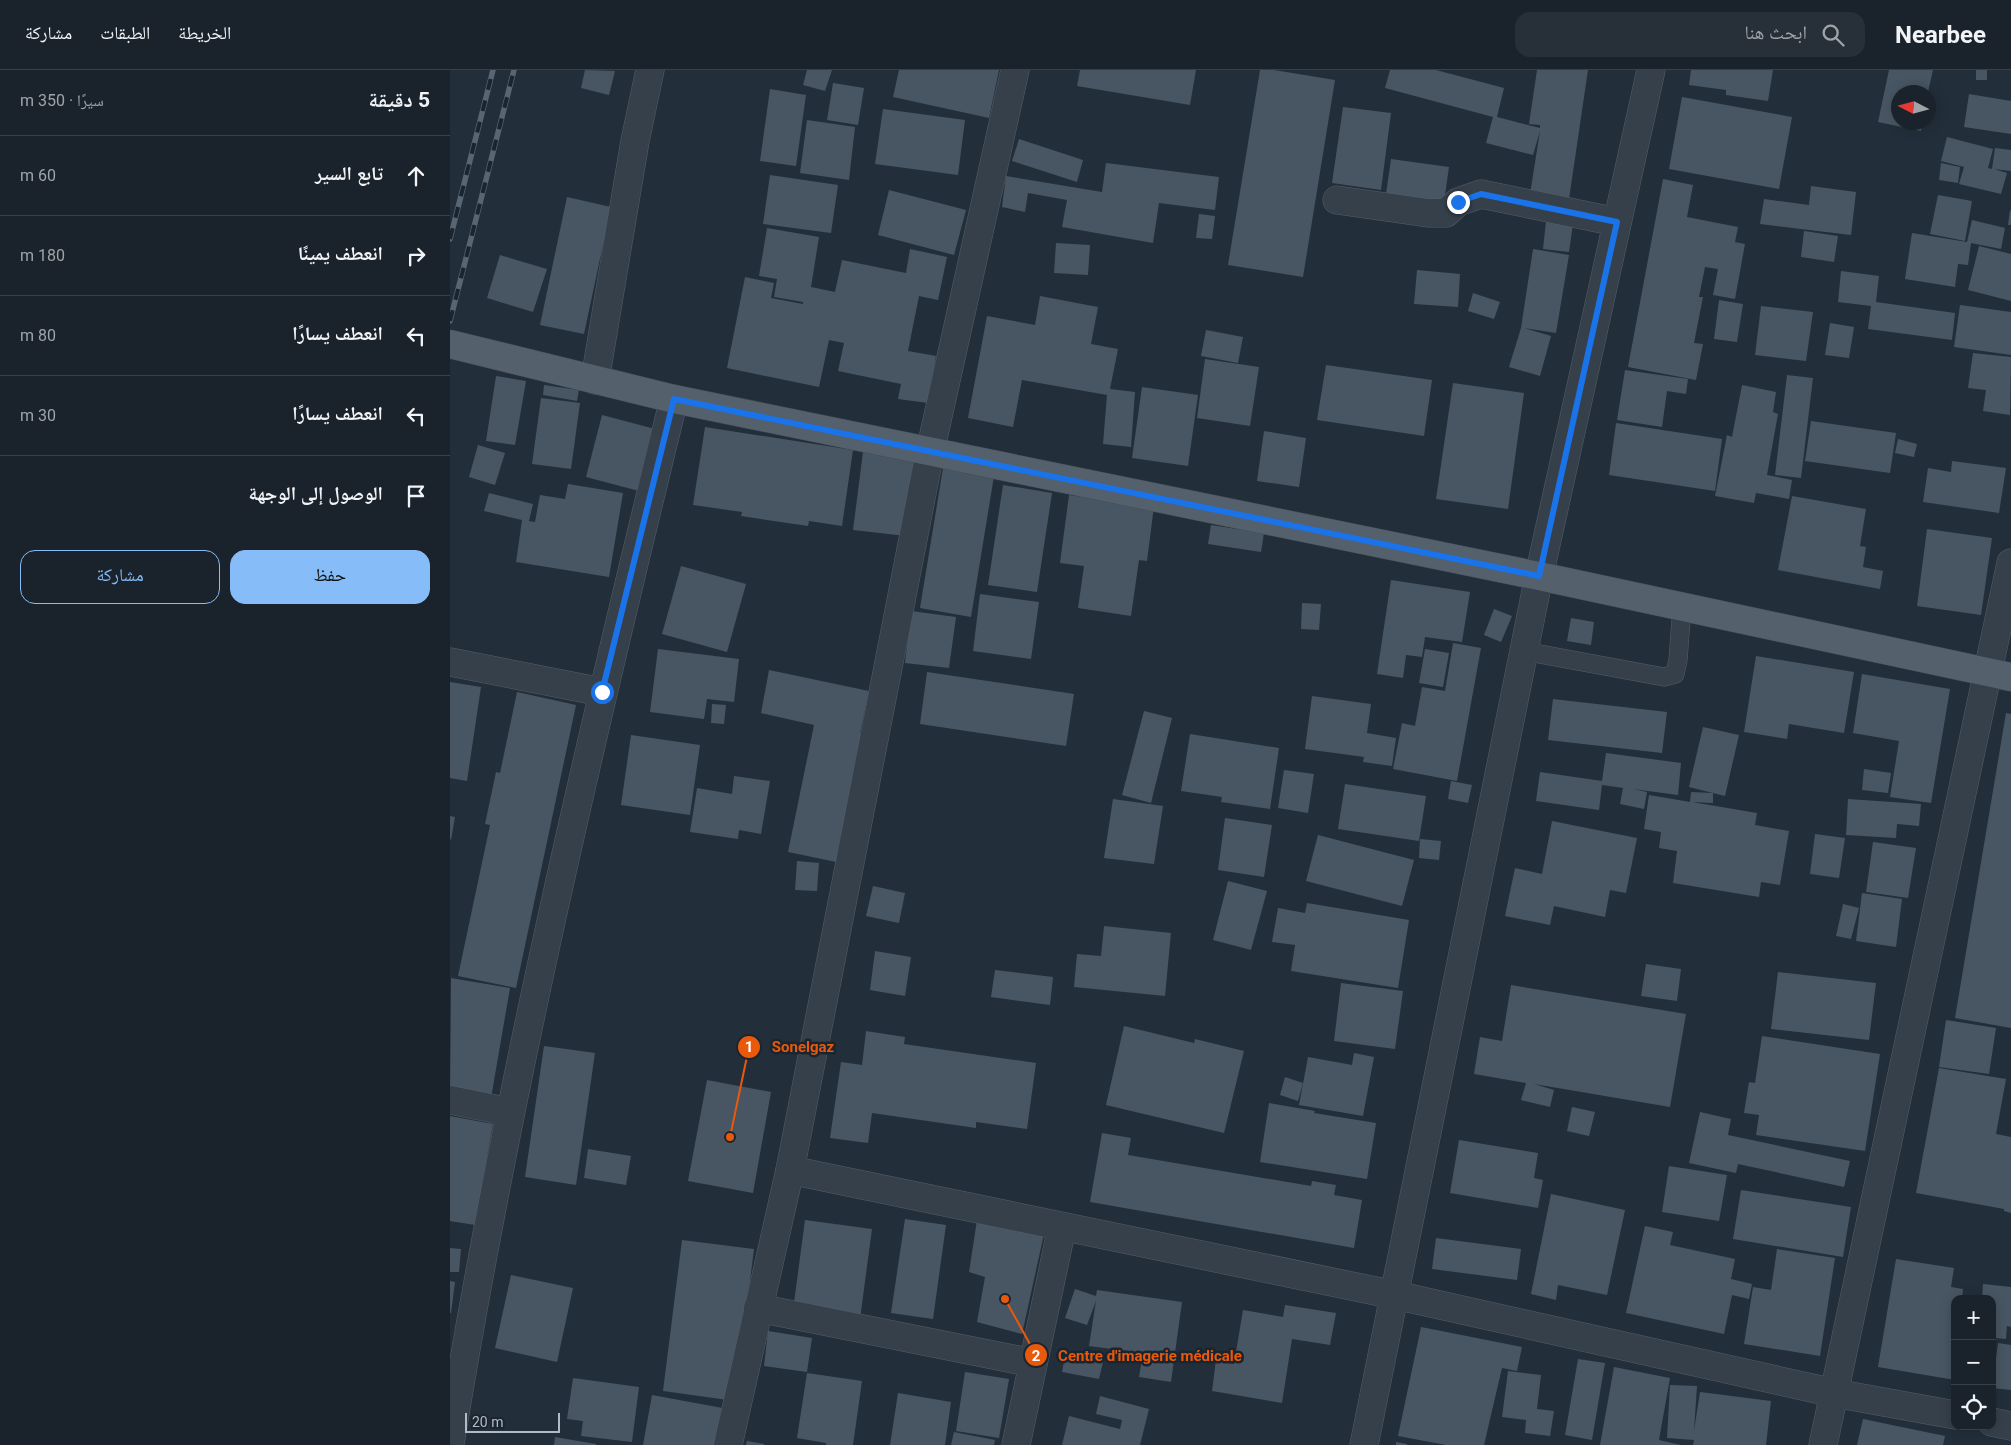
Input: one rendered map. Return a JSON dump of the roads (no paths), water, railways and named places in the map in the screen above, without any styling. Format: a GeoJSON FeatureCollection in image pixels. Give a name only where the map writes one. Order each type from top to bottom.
{"type":"FeatureCollection","features":[{"type":"Feature","properties":{"kind":"main road"},"geometry":{"type":"LineString","coordinates":[[450,344],[674,399],[1539,576],[2000,675]]}},
{"type":"Feature","properties":{"kind":"street"},"geometry":{"type":"LineString","coordinates":[[595,380],[635,141],[650,70]]}},
{"type":"Feature","properties":{"kind":"street"},"geometry":{"type":"LineString","coordinates":[[728,1445],[790,1170],[930,452],[1015,70]]}},
{"type":"Feature","properties":{"kind":"street"},"geometry":{"type":"LineString","coordinates":[[1364,1445],[1539,576],[1651,70]]}},
{"type":"Feature","properties":{"kind":"street"},"geometry":{"type":"LineString","coordinates":[[1337,200],[1428,213],[1446,213],[1458,202],[1481,194],[1617,222]]}},
{"type":"Feature","properties":{"kind":"street"},"geometry":{"type":"LineString","coordinates":[[450,1444],[464,1358],[510,1112],[602,692],[674,399]]}},
{"type":"Feature","properties":{"kind":"street"},"geometry":{"type":"LineString","coordinates":[[1823,1445],[2000,675],[2011,564]]}},
{"type":"Feature","properties":{"kind":"street"},"geometry":{"type":"LineString","coordinates":[[450,662],[602,692]]}},
{"type":"Feature","properties":{"kind":"street"},"geometry":{"type":"LineString","coordinates":[[450,1100],[510,1112]]}},
{"type":"Feature","properties":{"kind":"street"},"geometry":{"type":"LineString","coordinates":[[790,1170],[1395,1295],[1834,1393],[1951,1414]]}},
{"type":"Feature","properties":{"kind":"street"},"geometry":{"type":"LineString","coordinates":[[1016,1445],[1062,1227]]}},
{"type":"Feature","properties":{"kind":"street"},"geometry":{"type":"LineString","coordinates":[[758,1308],[1033,1363]]}},
{"type":"Feature","properties":{"kind":"street"},"geometry":{"type":"LineString","coordinates":[[1996,1423],[2011,1426]]}},
{"type":"Feature","properties":{"kind":"lane"},"geometry":{"type":"LineString","coordinates":[[1524,651],[1664,677],[1675,674],[1678,660],[1682,607]]}},
{"type":"Feature","properties":{"kind":"railway"},"geometry":{"type":"LineString","coordinates":[[450,239],[493,70]]}},
{"type":"Feature","properties":{"kind":"railway"},"geometry":{"type":"LineString","coordinates":[[450,321],[514,70]]}},
{"type":"Feature","properties":{"kind":"place","name":"Sonelgaz"},"geometry":{"type":"Point","coordinates":[730,1137]}},
{"type":"Feature","properties":{"kind":"place","name":"Centre d'imagerie médicale"},"geometry":{"type":"Point","coordinates":[1005,1299]}}]}
